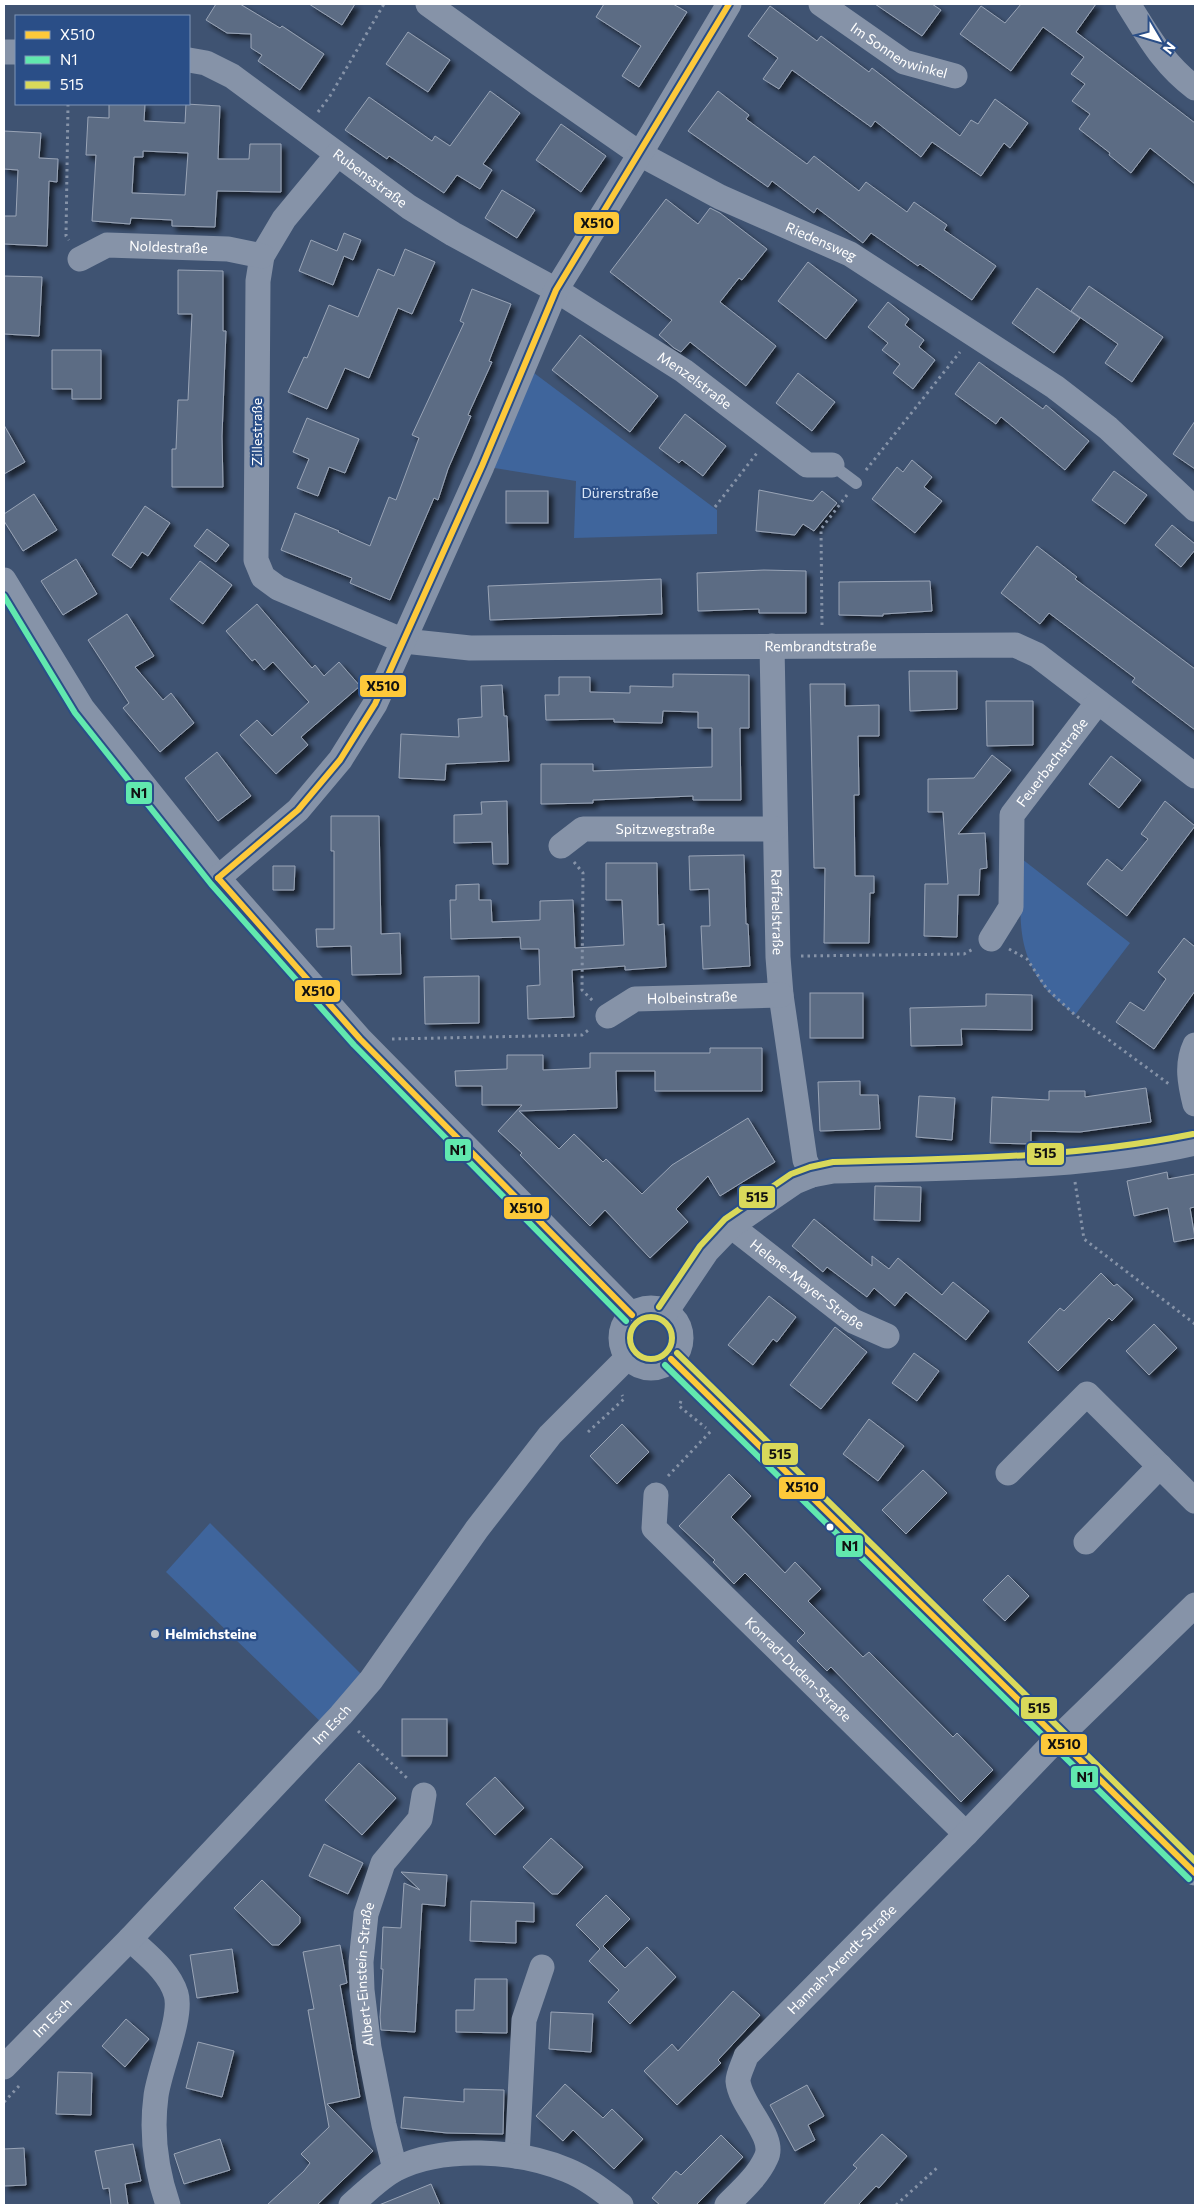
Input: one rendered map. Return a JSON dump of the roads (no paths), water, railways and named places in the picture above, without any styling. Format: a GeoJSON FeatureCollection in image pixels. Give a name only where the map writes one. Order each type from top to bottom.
{"type":"FeatureCollection","features":[{"type":"Feature","properties":{"kind":"street","name":"Riedensweg"},"geometry":{"type":"LineString","coordinates":[[428,4],[640,154],[720,197],[850,254],[1055,387],[1108,428],[1195,509]]}},
{"type":"Feature","properties":{"kind":"street","name":"Im Sonnenwinkel"},"geometry":{"type":"LineString","coordinates":[[821,4],[904,62],[955,76]]}},
{"type":"Feature","properties":{"kind":"street"},"geometry":{"type":"LineString","coordinates":[[1128,4],[1158,52],[1183,79],[1195,88]]}},
{"type":"Feature","properties":{"kind":"street"},"geometry":{"type":"LineString","coordinates":[[218,878],[298,810],[340,760],[374,704],[482,466],[556,290],[640,154],[723,6]]}},
{"type":"Feature","properties":{"kind":"street","name":"Rubensstraße"},"geometry":{"type":"LineString","coordinates":[[190,60],[206,63],[232,76],[409,208],[556,290]]}},
{"type":"Feature","properties":{"kind":"street","name":"Zillestraße"},"geometry":{"type":"LineString","coordinates":[[336,155],[284,219],[262,256],[258,281],[256,560],[263,577],[278,588],[404,641]]}},
{"type":"Feature","properties":{"kind":"street","name":"Noldestraße"},"geometry":{"type":"LineString","coordinates":[[80,259],[106,244],[228,248],[262,256]]}},
{"type":"Feature","properties":{"kind":"street","name":"Menzelstraße"},"geometry":{"type":"LineString","coordinates":[[556,290],[684,371],[808,465],[832,465]]}},
{"type":"Feature","properties":{"kind":"street"},"geometry":{"type":"LineString","coordinates":[[4,580],[82,708],[218,878],[360,1039],[632,1315]]}},
{"type":"Feature","properties":{"kind":"street","name":"Rembrandtstraße"},"geometry":{"type":"LineString","coordinates":[[404,641],[470,648],[1015,645],[1037,654],[1195,776]]}},
{"type":"Feature","properties":{"kind":"street","name":"Raffaelstraße"},"geometry":{"type":"LineString","coordinates":[[772,646],[778,957],[781,995],[805,1160],[812,1175]]}},
{"type":"Feature","properties":{"kind":"street","name":"Feuerbachstraße"},"geometry":{"type":"LineString","coordinates":[[991,939],[1011,907],[1012,815],[1098,702]]}},
{"type":"Feature","properties":{"kind":"street","name":"Spitzwegstraße"},"geometry":{"type":"LineString","coordinates":[[561,846],[583,829],[775,829]]}},
{"type":"Feature","properties":{"kind":"street","name":"Holbeinstraße"},"geometry":{"type":"LineString","coordinates":[[608,1016],[635,1000],[781,995]]}},
{"type":"Feature","properties":{"kind":"street"},"geometry":{"type":"LineString","coordinates":[[1193,1096],[1190,1058],[1195,1045]]}},
{"type":"Feature","properties":{"kind":"street"},"geometry":{"type":"LineString","coordinates":[[666,1312],[707,1251],[731,1226],[795,1182],[812,1175],[833,1171],[1073,1163],[1195,1143]]}},
{"type":"Feature","properties":{"kind":"street","name":"Helene-Mayer-Straße"},"geometry":{"type":"LineString","coordinates":[[731,1226],[853,1321],[887,1336]]}},
{"type":"Feature","properties":{"kind":"street"},"geometry":{"type":"LineString","coordinates":[[648,1308],[666,1312],[673,1318],[680,1334],[677,1352],[672,1360],[654,1368],[635,1364],[628,1357],[621,1340],[626,1322],[632,1315],[648,1308]]}},
{"type":"Feature","properties":{"kind":"street","name":"Im Esch"},"geometry":{"type":"LineString","coordinates":[[4,2067],[130,1939],[342,1715],[376,1673],[477,1529],[550,1435],[628,1357]]}},
{"type":"Feature","properties":{"kind":"street"},"geometry":{"type":"LineString","coordinates":[[672,1360],[1195,1873]]}},
{"type":"Feature","properties":{"kind":"street"},"geometry":{"type":"LineString","coordinates":[[1008,1473],[1087,1394],[1195,1501]]}},
{"type":"Feature","properties":{"kind":"street"},"geometry":{"type":"LineString","coordinates":[[1086,1542],[1160,1466]]}},
{"type":"Feature","properties":{"kind":"street","name":"Konrad-Duden-Straße"},"geometry":{"type":"LineString","coordinates":[[656,1495],[654,1528],[966,1834]]}},
{"type":"Feature","properties":{"kind":"street","name":"Hannah-Arendt-Straße"},"geometry":{"type":"LineString","coordinates":[[727,2205],[756,2174],[768,2157],[767,2140],[746,2105],[738,2081],[746,2056],[1058,1739],[1195,1605]]}},
{"type":"Feature","properties":{"kind":"street","name":"Albert-Einstein-Straße"},"geometry":{"type":"LineString","coordinates":[[396,2169],[384,2125],[369,2048],[362,1990],[361,1962],[366,1914],[383,1863],[420,1820],[424,1795]]}},
{"type":"Feature","properties":{"kind":"street"},"geometry":{"type":"LineString","coordinates":[[130,1939],[163,1970],[177,1995],[175,2022],[156,2095],[155,2148],[159,2179],[168,2205]]}},
{"type":"Feature","properties":{"kind":"street"},"geometry":{"type":"LineString","coordinates":[[517,2156],[524,2020],[542,1967]]}},
{"type":"Feature","properties":{"kind":"street"},"geometry":{"type":"LineString","coordinates":[[351,2205],[396,2169],[424,2159],[454,2154],[517,2156],[544,2162],[592,2183],[621,2205]]}},
{"type":"Feature","properties":{"kind":"lane"},"geometry":{"type":"LineString","coordinates":[[832,465],[856,483]]}},
{"type":"Feature","properties":{"kind":"place","name":"Helmichsteine"},"geometry":{"type":"Point","coordinates":[155,1634]}},
{"type":"Feature","properties":{"kind":"park label","name":"Dürerstraße"},"geometry":{"type":"Point","coordinates":[620,493]}}]}
